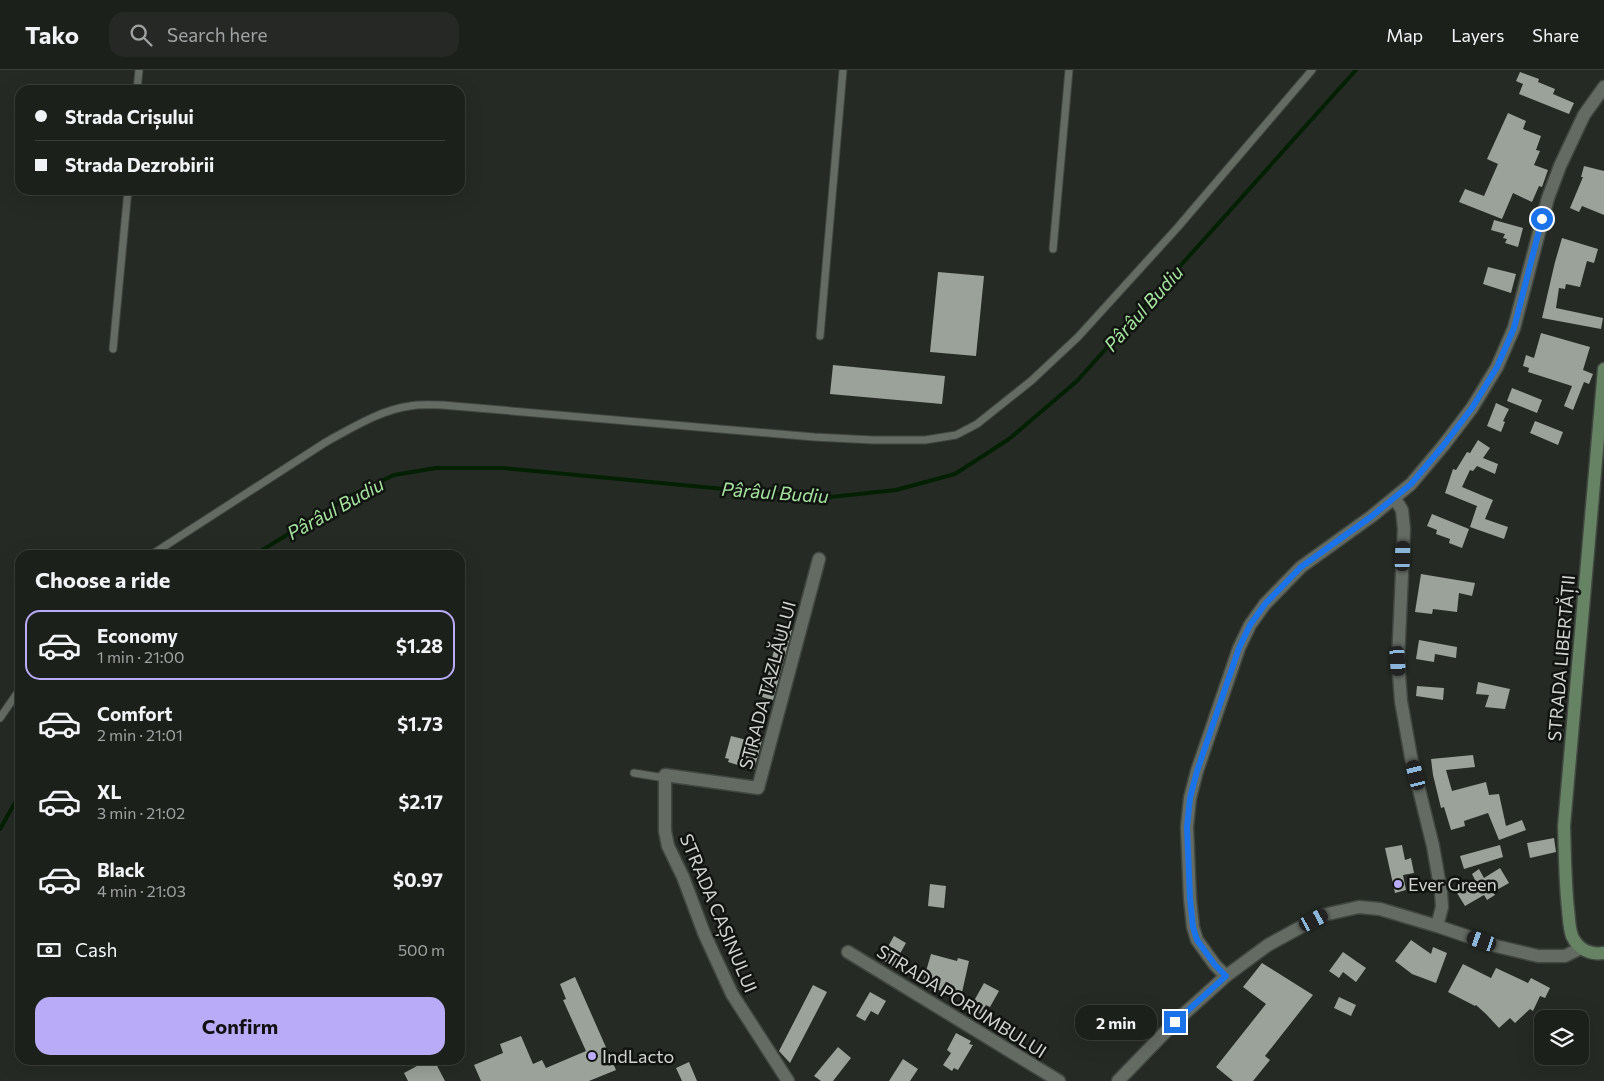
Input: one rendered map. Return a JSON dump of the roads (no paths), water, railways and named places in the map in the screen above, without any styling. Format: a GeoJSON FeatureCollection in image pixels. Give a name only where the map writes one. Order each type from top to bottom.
{"type":"FeatureCollection","features":[{"type":"Feature","properties":{"kind":"main road","name":"STRADA LIBERTĂȚII"},"geometry":{"type":"LineString","coordinates":[[1581,948],[1573,938],[1569,927],[1564,826],[1604,369]]}},
{"type":"Feature","properties":{"kind":"main road"},"geometry":{"type":"LineString","coordinates":[[1581,948],[1590,953],[1604,953]]}},
{"type":"Feature","properties":{"kind":"street"},"geometry":{"type":"LineString","coordinates":[[1226,976],[1215,965],[1197,940],[1193,927],[1187,827],[1190,798],[1197,771],[1239,648],[1250,625],[1265,604],[1301,567],[1395,499],[1411,484],[1472,408],[1497,367],[1514,328],[1548,198],[1560,166],[1584,115],[1604,87]]}},
{"type":"Feature","properties":{"kind":"street"},"geometry":{"type":"LineString","coordinates":[[1395,499],[1402,510],[1404,529],[1398,661],[1401,701],[1411,757],[1433,846],[1441,892],[1442,907],[1437,926]]}},
{"type":"Feature","properties":{"kind":"street","name":"STRADA TAZLĂULUI"},"geometry":{"type":"LineString","coordinates":[[665,776],[758,788],[819,559]]}},
{"type":"Feature","properties":{"kind":"street","name":"STRADA CAȘINULUI"},"geometry":{"type":"LineString","coordinates":[[665,776],[665,831],[668,846],[684,876],[704,933],[732,994],[788,1081]]}},
{"type":"Feature","properties":{"kind":"street"},"geometry":{"type":"LineString","coordinates":[[1118,1081],[1175,1022],[1226,976],[1268,945],[1323,915],[1359,907],[1380,909],[1496,946],[1538,956],[1565,956],[1581,948]]}},
{"type":"Feature","properties":{"kind":"street","name":"STRADA PORUMBULUI"},"geometry":{"type":"LineString","coordinates":[[848,952],[1058,1081]]}},
{"type":"Feature","properties":{"kind":"lane"},"geometry":{"type":"LineString","coordinates":[[138,85],[139,70]]}},
{"type":"Feature","properties":{"kind":"lane"},"geometry":{"type":"LineString","coordinates":[[820,336],[843,70]]}},
{"type":"Feature","properties":{"kind":"lane"},"geometry":{"type":"LineString","coordinates":[[1053,248],[1069,70]]}},
{"type":"Feature","properties":{"kind":"lane"},"geometry":{"type":"LineString","coordinates":[[159,550],[326,442],[354,426],[409,406],[442,405],[834,438],[925,440],[956,435],[977,424],[999,407],[1047,367],[1078,336],[1178,227],[1312,70]]}},
{"type":"Feature","properties":{"kind":"lane"},"geometry":{"type":"LineString","coordinates":[[113,349],[128,195]]}},
{"type":"Feature","properties":{"kind":"lane"},"geometry":{"type":"LineString","coordinates":[[0,718],[15,696]]}},
{"type":"Feature","properties":{"kind":"lane"},"geometry":{"type":"LineString","coordinates":[[634,773],[665,776]]}},
{"type":"Feature","properties":{"kind":"waterway","name":"Pârâul Budiu"},"geometry":{"type":"LineString","coordinates":[[262,550],[352,495],[394,475],[436,468],[502,468],[821,498],[896,490],[955,474],[1009,439],[1077,381],[1356,70]]}},
{"type":"Feature","properties":{"kind":"waterway","name":"Pârâul Budiu"},"geometry":{"type":"LineString","coordinates":[[0,829],[15,803]]}},
{"type":"Feature","properties":{"kind":"place","name":"Ever Green"},"geometry":{"type":"Point","coordinates":[1398,884]}},
{"type":"Feature","properties":{"kind":"place","name":"IndLacto"},"geometry":{"type":"Point","coordinates":[592,1056]}}]}
